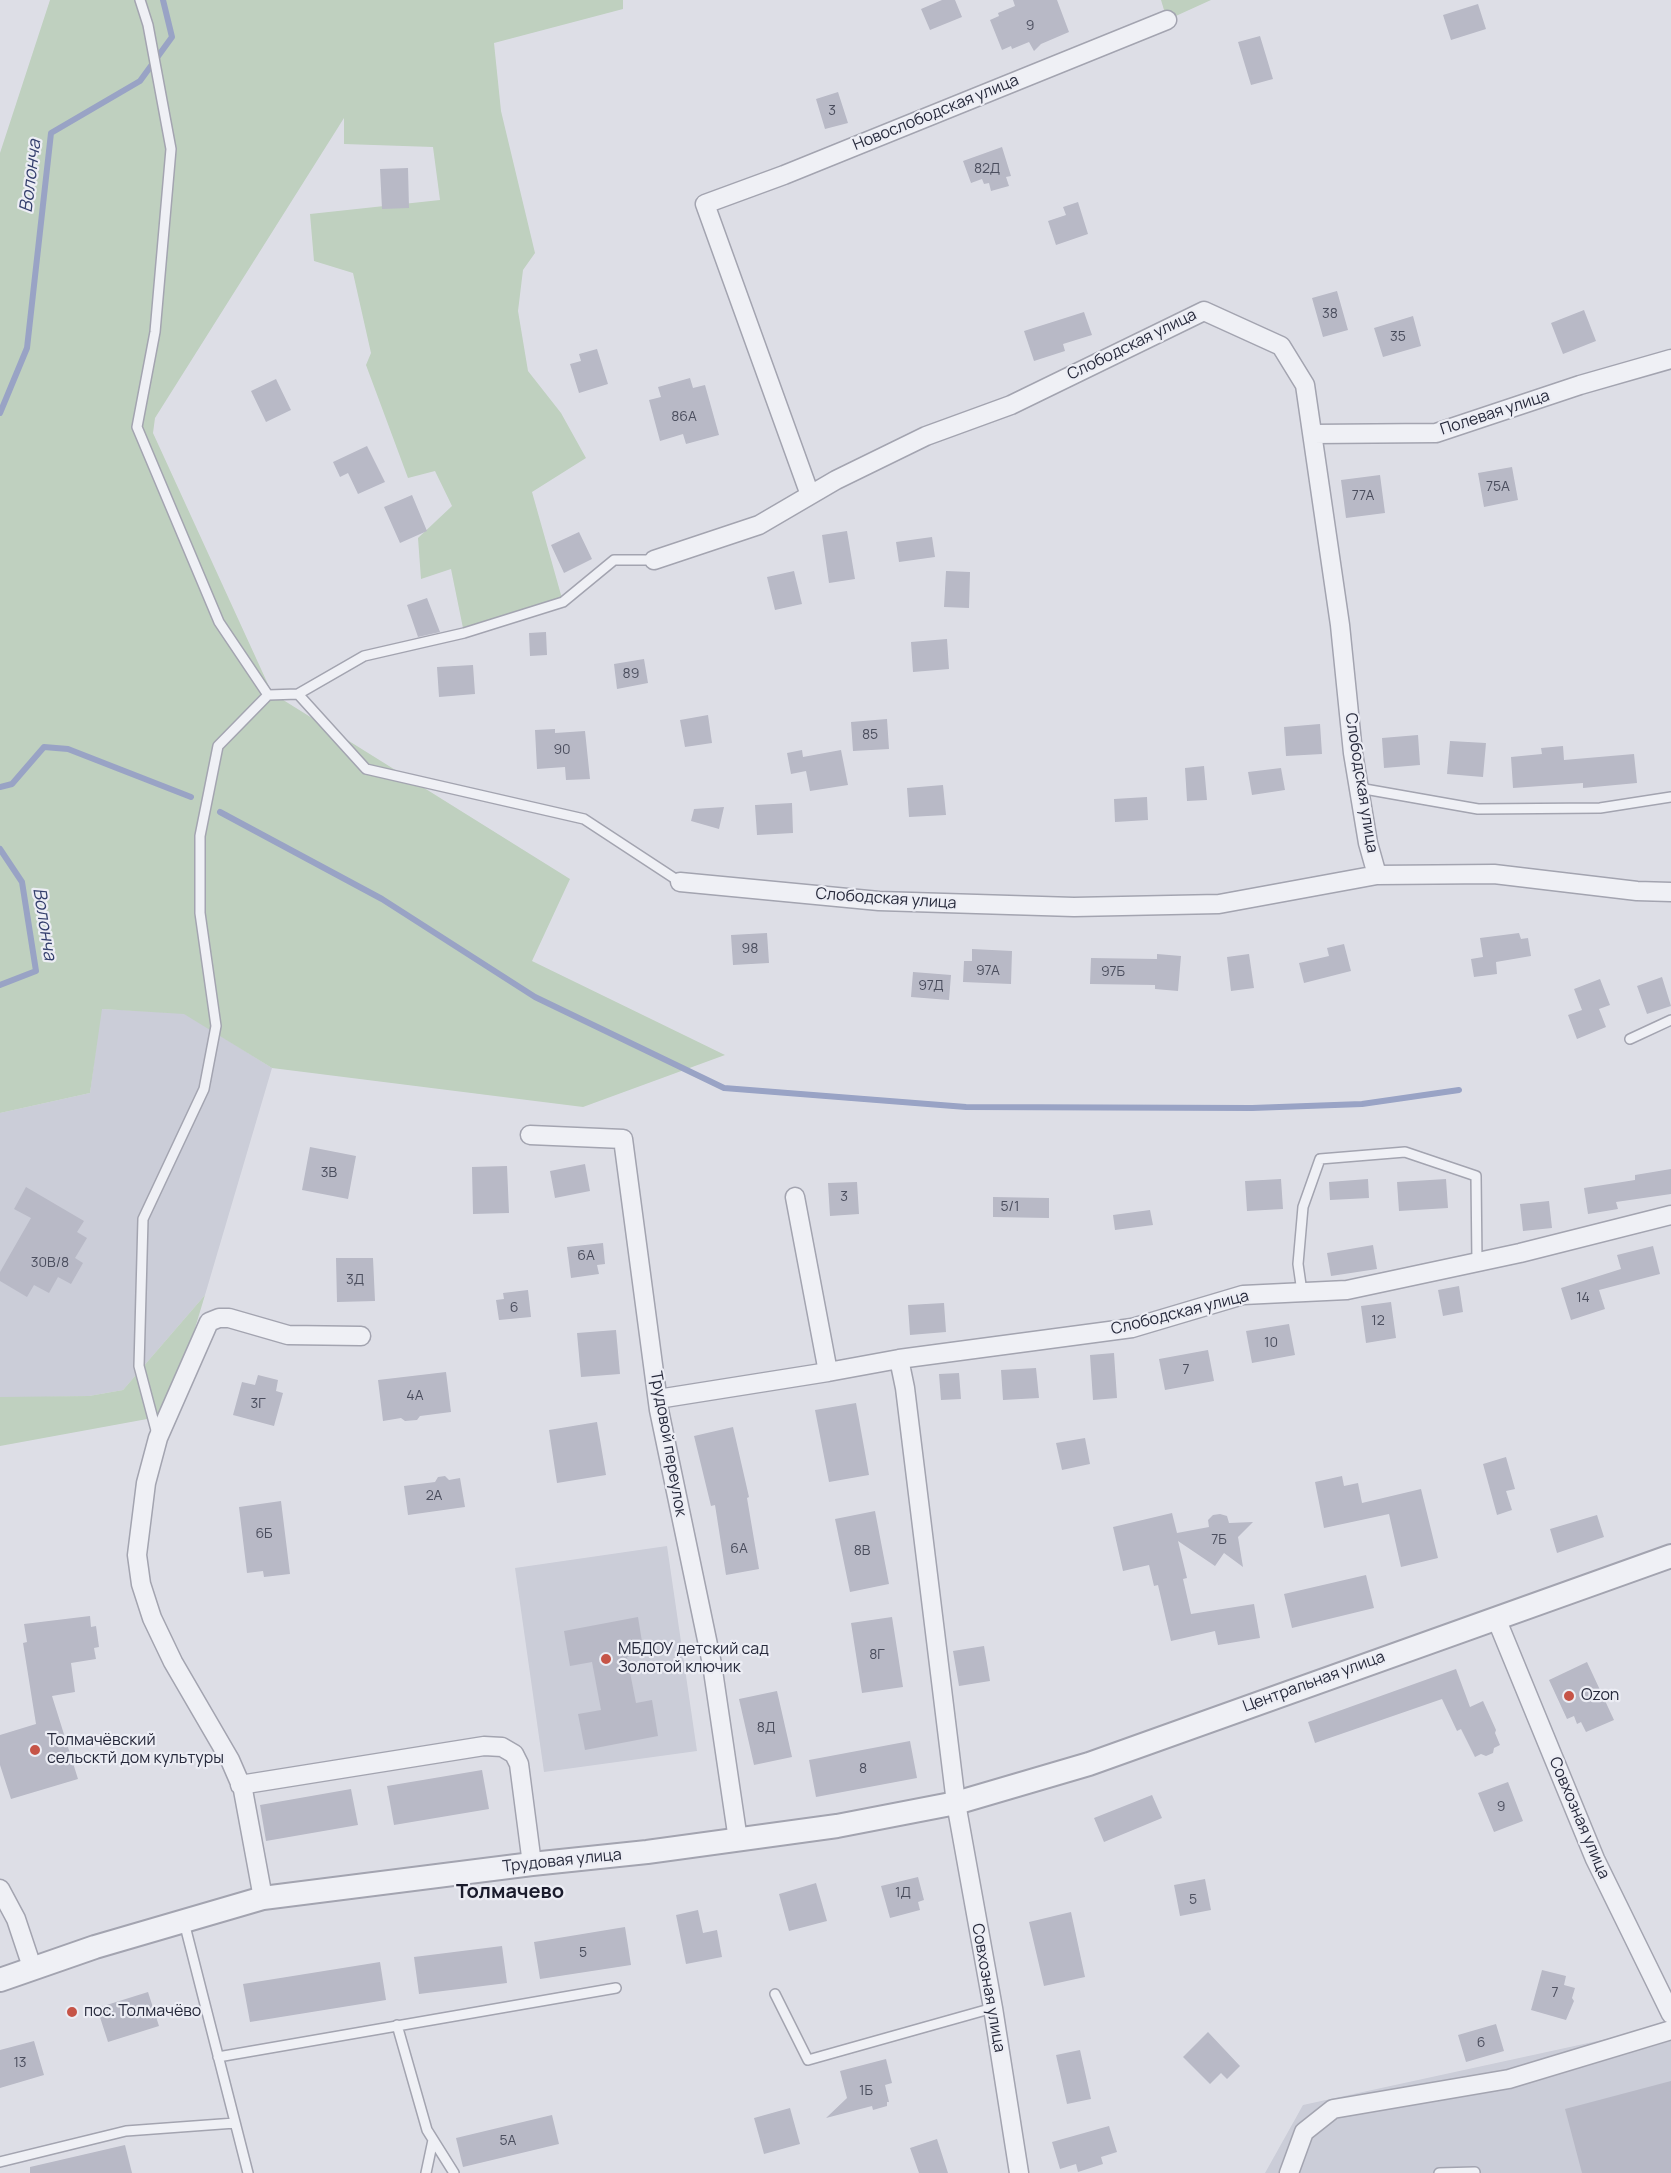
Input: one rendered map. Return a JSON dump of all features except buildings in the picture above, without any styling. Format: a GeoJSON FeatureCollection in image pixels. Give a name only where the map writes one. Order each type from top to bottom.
{"type":"FeatureCollection","features":[{"type":"Feature","properties":{"kind":"street","name":"Новослободская улица"},"geometry":{"type":"LineString","coordinates":[[810,495],[705,204],[1167,20]]}},
{"type":"Feature","properties":{"kind":"street","name":"Слободская улица"},"geometry":{"type":"LineString","coordinates":[[654,560],[759,525],[836,480],[926,436],[1011,405],[1204,310],[1281,346],[1305,385],[1340,625],[1353,753],[1368,843],[1377,875]]}},
{"type":"Feature","properties":{"kind":"street","name":"Полевая улица"},"geometry":{"type":"LineString","coordinates":[[1313,434],[1436,433],[1580,385],[1671,359]]}},
{"type":"Feature","properties":{"kind":"street","name":"Слободская улица"},"geometry":{"type":"LineString","coordinates":[[680,882],[879,901],[1074,907],[1219,904],[1377,875],[1494,874],[1637,891],[1671,892]]}},
{"type":"Feature","properties":{"kind":"street","name":"Трудовой переулок"},"geometry":{"type":"LineString","coordinates":[[530,1135],[623,1139],[658,1399],[712,1664],[738,1840]]}},
{"type":"Feature","properties":{"kind":"street"},"geometry":{"type":"LineString","coordinates":[[795,1197],[828,1372]]}},
{"type":"Feature","properties":{"kind":"street","name":"Слободская улица"},"geometry":{"type":"LineString","coordinates":[[898,1359],[1132,1328],[1243,1295],[1347,1290],[1477,1262],[1671,1215]]}},
{"type":"Feature","properties":{"kind":"street"},"geometry":{"type":"LineString","coordinates":[[263,1898],[240,1785],[220,1741],[173,1662],[152,1618],[141,1584],[137,1555],[146,1483],[158,1438],[209,1322],[219,1318],[229,1318],[288,1335],[361,1336]]}},
{"type":"Feature","properties":{"kind":"street"},"geometry":{"type":"LineString","coordinates":[[658,1399],[898,1359],[905,1388],[956,1803]]}},
{"type":"Feature","properties":{"kind":"street","name":"Центральная улица"},"geometry":{"type":"LineString","coordinates":[[956,1803],[1089,1764],[1671,1556]]}},
{"type":"Feature","properties":{"kind":"street","name":"Совхозная улица"},"geometry":{"type":"LineString","coordinates":[[1496,1618],[1595,1859],[1671,2014]]}},
{"type":"Feature","properties":{"kind":"street"},"geometry":{"type":"LineString","coordinates":[[240,1785],[484,1746],[502,1747],[514,1754],[519,1764],[532,1864]]}},
{"type":"Feature","properties":{"kind":"street","name":"Трудовая улица"},"geometry":{"type":"LineString","coordinates":[[0,1980],[95,1947],[263,1898],[738,1840],[837,1826],[956,1803]]}},
{"type":"Feature","properties":{"kind":"street","name":"Совхозная улица"},"geometry":{"type":"LineString","coordinates":[[956,1803],[993,2008],[1019,2173]]}},
{"type":"Feature","properties":{"kind":"street"},"geometry":{"type":"LineString","coordinates":[[0,1889],[16,1919],[33,1970]]}},
{"type":"Feature","properties":{"kind":"street"},"geometry":{"type":"LineString","coordinates":[[1288,2173],[1304,2132],[1334,2109],[1509,2079],[1671,2030]]}},
{"type":"Feature","properties":{"kind":"lane"},"geometry":{"type":"LineString","coordinates":[[140,0],[148,25],[171,149],[155,332],[137,427],[219,622],[268,695]]}},
{"type":"Feature","properties":{"kind":"lane"},"geometry":{"type":"LineString","coordinates":[[158,1438],[139,1366],[143,1219],[204,1089],[216,1026],[200,913],[200,836],[218,746],[268,695],[298,694],[364,656],[464,633],[563,603],[614,560],[654,560]]}},
{"type":"Feature","properties":{"kind":"lane"},"geometry":{"type":"LineString","coordinates":[[298,694],[366,769],[584,819],[680,882]]}},
{"type":"Feature","properties":{"kind":"lane"},"geometry":{"type":"LineString","coordinates":[[1359,788],[1478,809],[1600,808],[1671,797]]}},
{"type":"Feature","properties":{"kind":"lane"},"geometry":{"type":"LineString","coordinates":[[1630,1039],[1671,1020]]}},
{"type":"Feature","properties":{"kind":"lane"},"geometry":{"type":"LineString","coordinates":[[1302,1292],[1298,1264],[1303,1207],[1320,1159],[1405,1152],[1476,1176],[1477,1262]]}},
{"type":"Feature","properties":{"kind":"lane"},"geometry":{"type":"LineString","coordinates":[[184,1921],[248,2173]]}},
{"type":"Feature","properties":{"kind":"lane"},"geometry":{"type":"LineString","coordinates":[[218,2057],[616,1988]]}},
{"type":"Feature","properties":{"kind":"lane"},"geometry":{"type":"LineString","coordinates":[[775,1994],[808,2060],[993,2008]]}},
{"type":"Feature","properties":{"kind":"lane"},"geometry":{"type":"LineString","coordinates":[[397,2025],[427,2130],[454,2173]]}},
{"type":"Feature","properties":{"kind":"lane"},"geometry":{"type":"LineString","coordinates":[[0,2162],[126,2131],[235,2123]]}},
{"type":"Feature","properties":{"kind":"lane"},"geometry":{"type":"LineString","coordinates":[[426,2173],[433,2140]]}},
{"type":"Feature","properties":{"kind":"lane"},"geometry":{"type":"LineString","coordinates":[[1439,2173],[1475,2172]]}},
{"type":"Feature","properties":{"kind":"shaded area"},"geometry":{"type":"Polygon","coordinates":[[[101,1009],[184,1013],[272,1068],[205,1295],[123,1390],[89,1396],[0,1398],[0,1113],[90,1093],[101,1009]]]}},
{"type":"Feature","properties":{"kind":"shaded area","name":"МБДОУ детский сад Золотой ключик"},"geometry":{"type":"Polygon","coordinates":[[[667,1546],[697,1751],[544,1772],[515,1568],[667,1546]]]}},
{"type":"Feature","properties":{"kind":"shaded area"},"geometry":{"type":"Polygon","coordinates":[[[1671,2025],[1671,2173],[1265,2173],[1303,2105],[1671,2025]]]}},
{"type":"Feature","properties":{"kind":"green space"},"geometry":{"type":"Polygon","coordinates":[[[50,0],[623,0],[623,9],[494,43],[501,111],[535,253],[523,270],[518,311],[528,371],[561,413],[586,458],[532,492],[563,602],[464,633],[451,569],[421,579],[418,538],[452,506],[435,471],[408,478],[366,365],[371,353],[353,273],[314,261],[310,214],[440,200],[433,147],[344,144],[344,118],[155,418],[153,433],[272,693],[570,879],[532,961],[725,1055],[583,1107],[272,1068],[184,1014],[102,1009],[90,1093],[0,1113],[0,153],[50,0]]]}},
{"type":"Feature","properties":{"kind":"green space"},"geometry":{"type":"Polygon","coordinates":[[[1161,0],[1211,0],[1167,20],[1161,0]]]}},
{"type":"Feature","properties":{"kind":"green space"},"geometry":{"type":"Polygon","coordinates":[[[205,1295],[169,1415],[0,1446],[0,1397],[89,1396],[123,1390],[205,1295]]]}},
{"type":"Feature","properties":{"kind":"waterway","name":"Волонча"},"geometry":{"type":"LineString","coordinates":[[0,413],[27,348],[51,133],[140,81],[172,37],[163,0]]}},
{"type":"Feature","properties":{"kind":"waterway"},"geometry":{"type":"LineString","coordinates":[[0,787],[12,784],[44,747],[68,749],[191,797]]}},
{"type":"Feature","properties":{"kind":"waterway"},"geometry":{"type":"LineString","coordinates":[[220,812],[382,899],[535,997],[724,1088],[966,1107],[1252,1108],[1362,1104],[1459,1090]]}},
{"type":"Feature","properties":{"kind":"waterway","name":"Волонча"},"geometry":{"type":"LineString","coordinates":[[0,849],[22,882],[36,971],[0,985]]}},
{"type":"Feature","properties":{"kind":"place","name":"МБДОУ детский сад Золотой ключик"},"geometry":{"type":"Point","coordinates":[606,1659]}},
{"type":"Feature","properties":{"kind":"place","name":"Ozon"},"geometry":{"type":"Point","coordinates":[1569,1696]}},
{"type":"Feature","properties":{"kind":"place","name":"Толмачёвский сельсктй дом культуры"},"geometry":{"type":"Point","coordinates":[35,1750]}},
{"type":"Feature","properties":{"kind":"place","name":"пос. Толмачёво"},"geometry":{"type":"Point","coordinates":[72,2012]}},
{"type":"Feature","properties":{"kind":"district","name":"Толмачево"},"geometry":{"type":"Point","coordinates":[510,1892]}}]}
